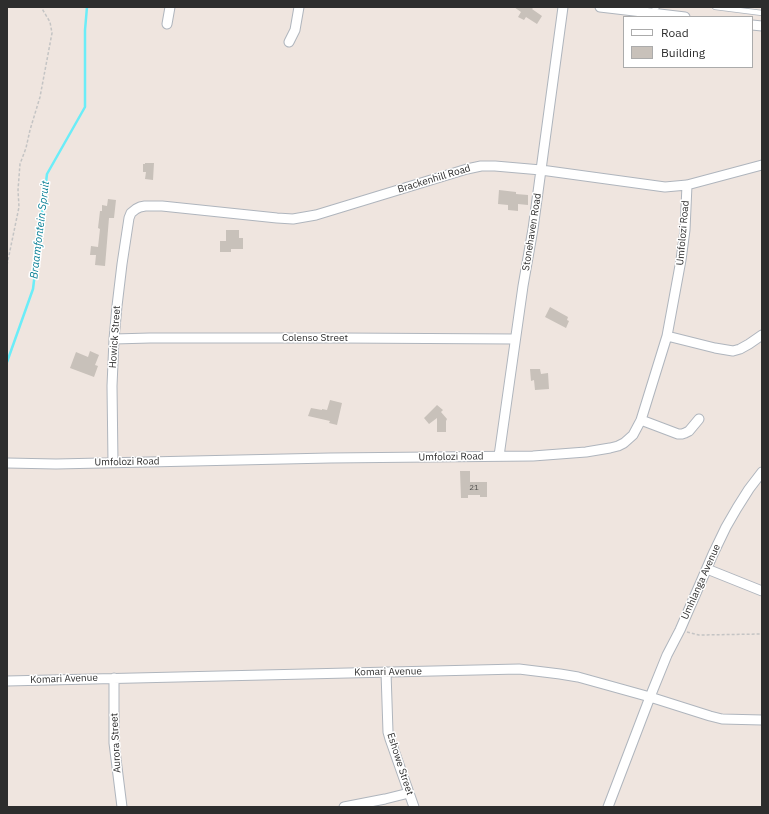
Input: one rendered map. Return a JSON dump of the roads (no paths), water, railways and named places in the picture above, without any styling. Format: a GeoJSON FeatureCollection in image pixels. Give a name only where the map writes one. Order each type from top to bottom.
{"type":"FeatureCollection","features":[{"type":"Feature","properties":{"kind":"street"},"geometry":{"type":"LineString","coordinates":[[167,24],[170,7]]}},
{"type":"Feature","properties":{"kind":"street"},"geometry":{"type":"LineString","coordinates":[[289,42],[295,30],[299,7]]}},
{"type":"Feature","properties":{"kind":"street","name":"Stonehaven Road"},"geometry":{"type":"LineString","coordinates":[[498,456],[533,229],[563,7]]}},
{"type":"Feature","properties":{"kind":"street"},"geometry":{"type":"LineString","coordinates":[[600,7],[654,10],[681,16]]}},
{"type":"Feature","properties":{"kind":"street","name":"Brackenhill Road"},"geometry":{"type":"LineString","coordinates":[[132,213],[140,207],[162,206],[277,218],[305,217],[338,209],[466,169],[481,166],[541,170],[665,187],[687,185],[762,165]]}},
{"type":"Feature","properties":{"kind":"street","name":"Umfolozi Road"},"geometry":{"type":"LineString","coordinates":[[7,463],[56,464],[330,458],[533,456],[586,452],[618,446],[633,435],[641,420],[667,336],[681,260],[687,185]]}},
{"type":"Feature","properties":{"kind":"street","name":"Howick Street"},"geometry":{"type":"LineString","coordinates":[[113,462],[112,386],[114,339],[122,264],[128,225],[132,213]]}},
{"type":"Feature","properties":{"kind":"street"},"geometry":{"type":"LineString","coordinates":[[667,336],[733,351],[749,344],[762,334]]}},
{"type":"Feature","properties":{"kind":"street","name":"Colenso Street"},"geometry":{"type":"LineString","coordinates":[[114,339],[516,339]]}},
{"type":"Feature","properties":{"kind":"street"},"geometry":{"type":"LineString","coordinates":[[641,420],[678,434],[682,434],[689,431],[699,419]]}},
{"type":"Feature","properties":{"kind":"street","name":"Umhlanga Avenue"},"geometry":{"type":"LineString","coordinates":[[650,697],[667,656],[726,527],[749,489],[762,472]]}},
{"type":"Feature","properties":{"kind":"street"},"geometry":{"type":"LineString","coordinates":[[707,569],[762,591]]}},
{"type":"Feature","properties":{"kind":"street","name":"Komari Avenue"},"geometry":{"type":"LineString","coordinates":[[7,681],[519,669],[578,677],[722,719],[762,720]]}},
{"type":"Feature","properties":{"kind":"street","name":"Eshowe Street"},"geometry":{"type":"LineString","coordinates":[[386,672],[388,732],[391,745],[414,807]]}},
{"type":"Feature","properties":{"kind":"street","name":"Aurora Street"},"geometry":{"type":"LineString","coordinates":[[114,678],[114,743],[122,807]]}},
{"type":"Feature","properties":{"kind":"street"},"geometry":{"type":"LineString","coordinates":[[608,807],[650,697]]}},
{"type":"Feature","properties":{"kind":"street"},"geometry":{"type":"LineString","coordinates":[[344,807],[409,793]]}},
{"type":"Feature","properties":{"kind":"lane"},"geometry":{"type":"LineString","coordinates":[[715,7],[762,13]]}},
{"type":"Feature","properties":{"kind":"waterway","name":"Braamfontein Spruit"},"geometry":{"type":"LineString","coordinates":[[7,362],[33,289],[47,174],[85,107],[85,30],[87,7]]}}]}
